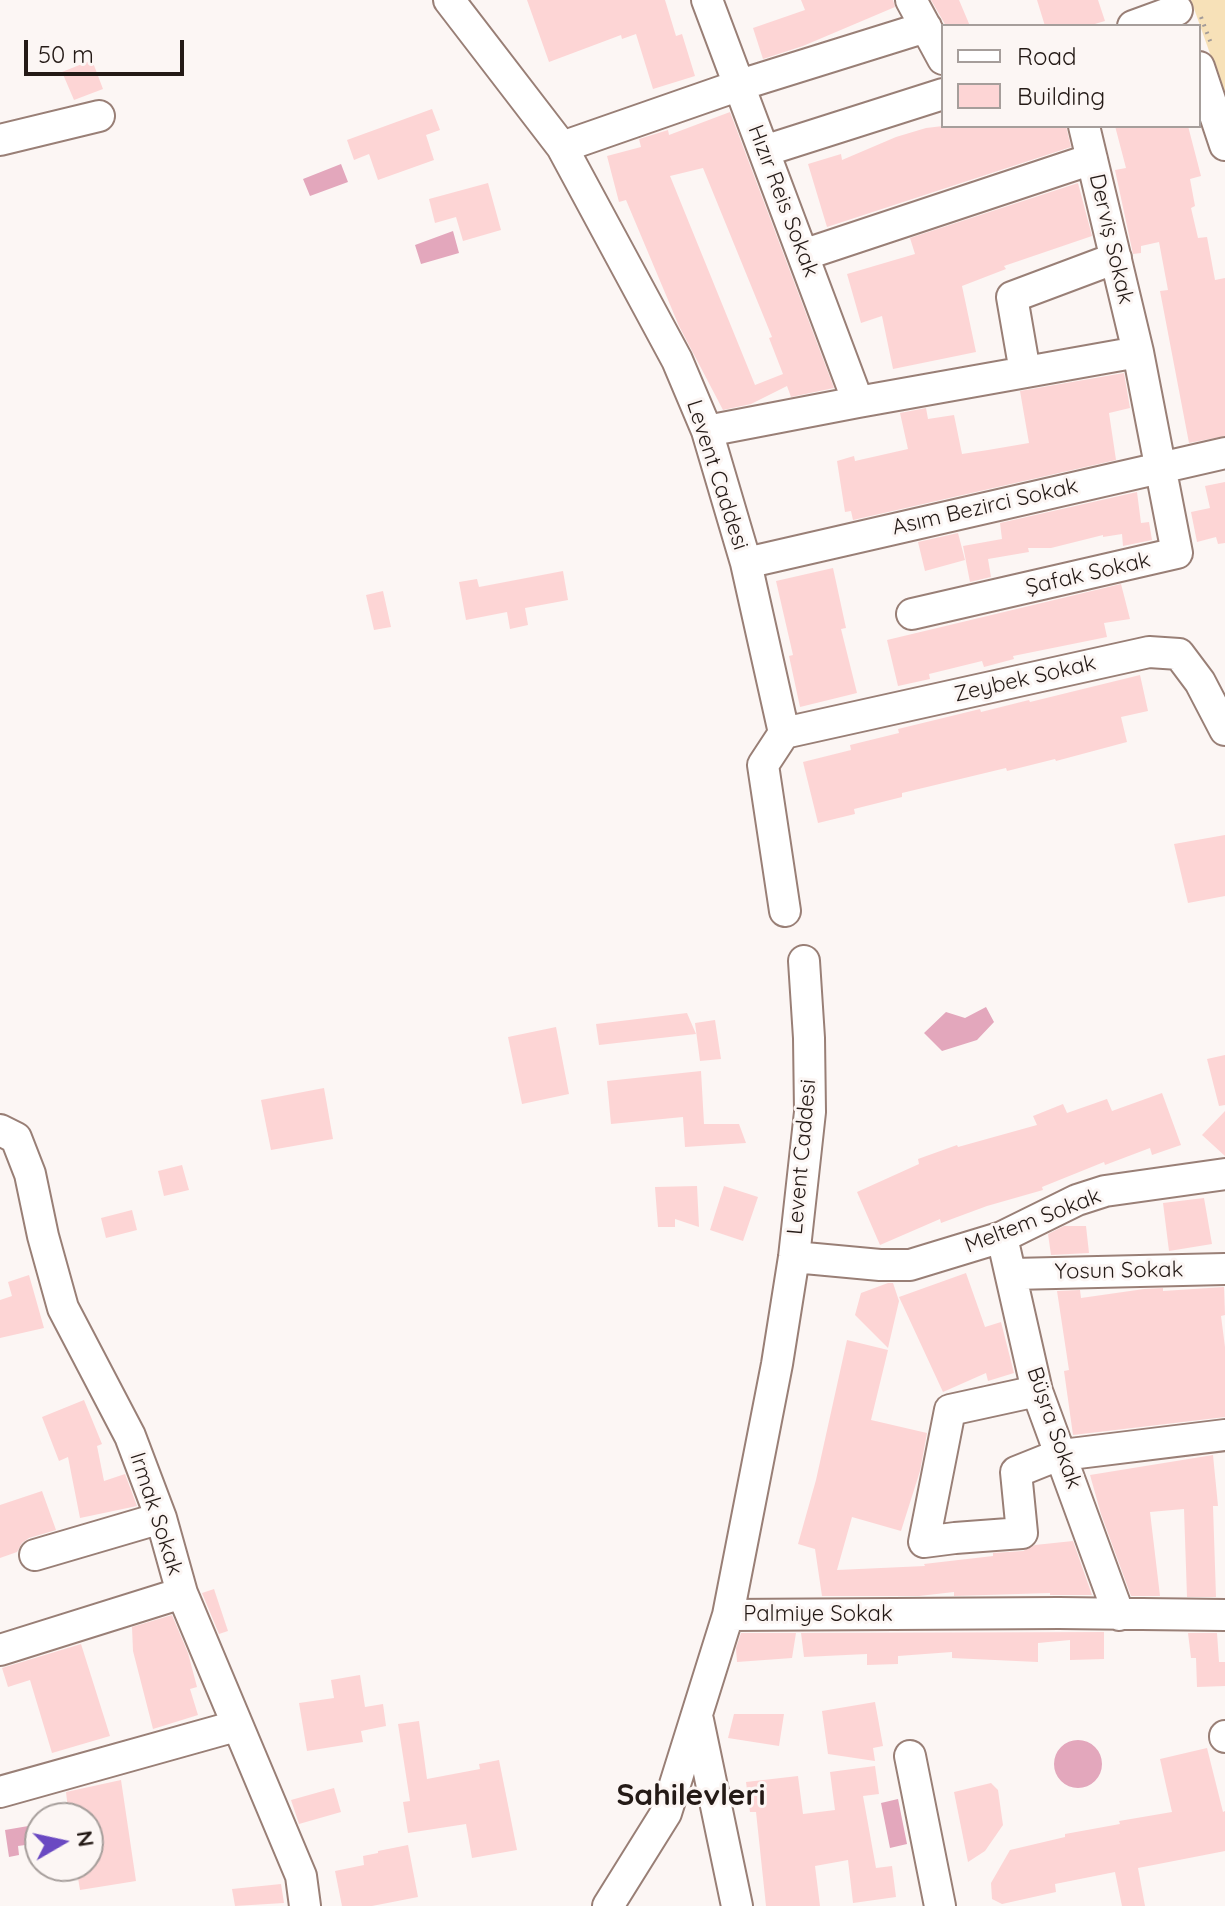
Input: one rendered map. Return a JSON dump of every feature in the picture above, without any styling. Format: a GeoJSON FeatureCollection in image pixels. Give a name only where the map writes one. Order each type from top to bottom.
{"type":"FeatureCollection","features":[{"type":"Feature","properties":{"kind":"street","name":"Levent Caddesi"},"geometry":{"type":"LineString","coordinates":[[449,0],[562,147],[677,360],[707,431],[746,563],[784,733]]}},
{"type":"Feature","properties":{"kind":"street","name":"Hızır Reis Sokak"},"geometry":{"type":"LineString","coordinates":[[707,0],[858,402]]}},
{"type":"Feature","properties":{"kind":"street"},"geometry":{"type":"LineString","coordinates":[[911,0],[941,55]]}},
{"type":"Feature","properties":{"kind":"street"},"geometry":{"type":"LineString","coordinates":[[1140,24],[1184,12]]}},
{"type":"Feature","properties":{"kind":"street"},"geometry":{"type":"LineString","coordinates":[[562,147],[740,85],[926,27]]}},
{"type":"Feature","properties":{"kind":"street"},"geometry":{"type":"LineString","coordinates":[[1207,61],[1225,145]]}},
{"type":"Feature","properties":{"kind":"street"},"geometry":{"type":"LineString","coordinates":[[764,151],[941,95]]}},
{"type":"Feature","properties":{"kind":"street"},"geometry":{"type":"LineString","coordinates":[[0,140],[99,116]]}},
{"type":"Feature","properties":{"kind":"street","name":"Derviş Sokak"},"geometry":{"type":"LineString","coordinates":[[1084,128],[1162,467]]}},
{"type":"Feature","properties":{"kind":"street"},"geometry":{"type":"LineString","coordinates":[[803,255],[1092,159]]}},
{"type":"Feature","properties":{"kind":"street"},"geometry":{"type":"LineString","coordinates":[[1025,372],[1012,297],[1116,258]]}},
{"type":"Feature","properties":{"kind":"street"},"geometry":{"type":"LineString","coordinates":[[707,431],[1138,352]]}},
{"type":"Feature","properties":{"kind":"street","name":"Asım Bezirci Sokak"},"geometry":{"type":"LineString","coordinates":[[746,563],[1225,453]]}},
{"type":"Feature","properties":{"kind":"street","name":"Şafak Sokak"},"geometry":{"type":"LineString","coordinates":[[912,614],[1177,553],[1162,467]]}},
{"type":"Feature","properties":{"kind":"street","name":"Zeybek Sokak"},"geometry":{"type":"LineString","coordinates":[[784,733],[1149,652],[1179,654],[1200,682],[1225,730]]}},
{"type":"Feature","properties":{"kind":"street"},"geometry":{"type":"LineString","coordinates":[[784,733],[763,765],[785,911]]}},
{"type":"Feature","properties":{"kind":"street","name":"Levent Caddesi"},"geometry":{"type":"LineString","coordinates":[[728,1615],[777,1364],[794,1257],[810,1112],[804,961]]}},
{"type":"Feature","properties":{"kind":"street","name":"Irmak Sokak"},"geometry":{"type":"LineString","coordinates":[[0,1130],[16,1138],[30,1174],[63,1308],[130,1436],[161,1518],[182,1593],[301,1876],[305,1906]]}},
{"type":"Feature","properties":{"kind":"street","name":"Meltem Sokak"},"geometry":{"type":"LineString","coordinates":[[794,1257],[910,1265],[1002,1237],[1077,1200],[1105,1191],[1225,1174]]}},
{"type":"Feature","properties":{"kind":"street","name":"Büşra Sokak"},"geometry":{"type":"LineString","coordinates":[[1002,1237],[1013,1274],[1037,1391],[1119,1615]]}},
{"type":"Feature","properties":{"kind":"street","name":"Yosun Sokak"},"geometry":{"type":"LineString","coordinates":[[1013,1274],[1225,1269]]}},
{"type":"Feature","properties":{"kind":"street"},"geometry":{"type":"LineString","coordinates":[[1037,1391],[950,1410],[924,1542],[1022,1533],[1016,1472],[1062,1455],[1225,1435]]}},
{"type":"Feature","properties":{"kind":"street"},"geometry":{"type":"LineString","coordinates":[[35,1555],[161,1518]]}},
{"type":"Feature","properties":{"kind":"street"},"geometry":{"type":"LineString","coordinates":[[0,1650],[182,1593]]}},
{"type":"Feature","properties":{"kind":"street","name":"Palmiye Sokak"},"geometry":{"type":"LineString","coordinates":[[608,1906],[666,1813],[728,1615],[1225,1615]]}},
{"type":"Feature","properties":{"kind":"street"},"geometry":{"type":"LineString","coordinates":[[697,1714],[737,1906]]}},
{"type":"Feature","properties":{"kind":"street"},"geometry":{"type":"LineString","coordinates":[[0,1792],[236,1726]]}},
{"type":"Feature","properties":{"kind":"street"},"geometry":{"type":"LineString","coordinates":[[910,1756],[940,1906]]}},
{"type":"Feature","properties":{"kind":"shaded area"},"geometry":{"type":"Polygon","coordinates":[[[1191,0],[1225,0],[1225,96],[1201,24],[1191,0]]]}},
{"type":"Feature","properties":{"kind":"shaded area"},"geometry":{"type":"Polygon","coordinates":[[[341,164],[348,182],[310,196],[303,179],[341,164]]]}},
{"type":"Feature","properties":{"kind":"shaded area"},"geometry":{"type":"Polygon","coordinates":[[[453,231],[459,253],[421,264],[415,245],[453,231]]]}},
{"type":"Feature","properties":{"kind":"shaded area"},"geometry":{"type":"Polygon","coordinates":[[[986,1007],[994,1022],[977,1040],[942,1051],[924,1033],[946,1012],[965,1018],[986,1007]]]}},
{"type":"Feature","properties":{"kind":"shaded area"},"geometry":{"type":"Polygon","coordinates":[[[1078,1740],[1095,1747],[1102,1764],[1095,1781],[1078,1788],[1061,1781],[1054,1764],[1061,1747],[1078,1740]]]}},
{"type":"Feature","properties":{"kind":"shaded area"},"geometry":{"type":"Polygon","coordinates":[[[898,1799],[907,1844],[890,1848],[881,1803],[898,1799]]]}},
{"type":"Feature","properties":{"kind":"shaded area"},"geometry":{"type":"Polygon","coordinates":[[[24,1827],[24,1845],[18,1846],[19,1855],[9,1857],[5,1830],[24,1827]]]}},
{"type":"Feature","properties":{"kind":"building"},"geometry":{"type":"Polygon","coordinates":[[[527,0],[665,0],[676,36],[682,34],[695,76],[653,89],[636,34],[622,39],[621,35],[549,62],[527,0]]]}},
{"type":"Feature","properties":{"kind":"building"},"geometry":{"type":"Polygon","coordinates":[[[801,0],[893,0],[895,7],[803,46],[763,59],[753,28],[805,10],[801,0]]]}},
{"type":"Feature","properties":{"kind":"building"},"geometry":{"type":"Polygon","coordinates":[[[931,0],[959,0],[969,24],[945,24],[931,0]]]}},
{"type":"Feature","properties":{"kind":"building"},"geometry":{"type":"Polygon","coordinates":[[[1037,0],[1098,0],[1105,21],[1095,24],[1044,24],[1037,0]]]}},
{"type":"Feature","properties":{"kind":"building"},"geometry":{"type":"Polygon","coordinates":[[[92,60],[103,89],[74,100],[62,72],[92,60]]]}},
{"type":"Feature","properties":{"kind":"building"},"geometry":{"type":"Polygon","coordinates":[[[432,109],[440,130],[426,135],[434,160],[378,180],[369,154],[354,160],[347,140],[432,109]]]}},
{"type":"Feature","properties":{"kind":"building"},"geometry":{"type":"Polygon","coordinates":[[[730,112],[834,388],[791,397],[787,386],[751,404],[723,410],[679,326],[626,200],[619,202],[607,156],[641,147],[639,139],[668,130],[669,135],[730,112]],[[703,168],[670,176],[755,385],[783,374],[769,338],[772,337],[703,168]]]}},
{"type":"Feature","properties":{"kind":"building"},"geometry":{"type":"Polygon","coordinates":[[[926,128],[1066,128],[1071,147],[827,227],[808,164],[841,154],[842,160],[926,128]]]}},
{"type":"Feature","properties":{"kind":"building"},"geometry":{"type":"Polygon","coordinates":[[[1116,128],[1189,128],[1201,176],[1190,179],[1195,206],[1191,208],[1198,238],[1207,237],[1215,280],[1225,278],[1225,436],[1189,443],[1160,291],[1168,290],[1159,242],[1141,246],[1141,253],[1133,254],[1115,170],[1126,168],[1116,128]]]}},
{"type":"Feature","properties":{"kind":"building"},"geometry":{"type":"Polygon","coordinates":[[[488,183],[501,230],[463,241],[456,217],[435,223],[429,199],[488,183]]]}},
{"type":"Feature","properties":{"kind":"building"},"geometry":{"type":"Polygon","coordinates":[[[1078,183],[1092,236],[1004,266],[1006,269],[962,286],[976,352],[893,369],[882,316],[861,323],[847,274],[915,254],[910,238],[1078,183]]]}},
{"type":"Feature","properties":{"kind":"building"},"geometry":{"type":"Polygon","coordinates":[[[1124,373],[1130,408],[1109,413],[1116,460],[853,520],[851,511],[845,512],[837,461],[854,456],[855,461],[908,449],[900,413],[926,408],[928,419],[954,415],[962,454],[1029,443],[1020,391],[1124,373]]]}},
{"type":"Feature","properties":{"kind":"building"},"geometry":{"type":"Polygon","coordinates":[[[1225,482],[1225,543],[1218,544],[1216,537],[1197,542],[1191,512],[1210,508],[1205,486],[1225,482]]]}},
{"type":"Feature","properties":{"kind":"building"},"geometry":{"type":"Polygon","coordinates":[[[1137,492],[1141,523],[1149,522],[1152,540],[1123,546],[1122,534],[1103,535],[1051,548],[1028,548],[1029,552],[988,559],[991,577],[970,582],[963,546],[1002,539],[1000,523],[1137,492]]]}},
{"type":"Feature","properties":{"kind":"building"},"geometry":{"type":"Polygon","coordinates":[[[958,533],[965,560],[925,571],[918,542],[958,533]]]}},
{"type":"Feature","properties":{"kind":"building"},"geometry":{"type":"Polygon","coordinates":[[[833,568],[846,628],[841,629],[857,693],[800,707],[789,656],[793,655],[776,581],[833,568]]]}},
{"type":"Feature","properties":{"kind":"building"},"geometry":{"type":"Polygon","coordinates":[[[563,571],[568,600],[525,608],[528,625],[510,629],[507,612],[466,620],[459,582],[477,579],[479,587],[563,571]]]}},
{"type":"Feature","properties":{"kind":"building"},"geometry":{"type":"Polygon","coordinates":[[[1121,584],[1130,619],[1104,623],[1107,637],[1013,656],[1014,659],[984,667],[982,661],[929,674],[930,679],[898,686],[887,640],[1121,584]]]}},
{"type":"Feature","properties":{"kind":"building"},"geometry":{"type":"Polygon","coordinates":[[[383,591],[391,627],[374,630],[366,595],[383,591]]]}},
{"type":"Feature","properties":{"kind":"building"},"geometry":{"type":"Polygon","coordinates":[[[1140,675],[1148,711],[1121,717],[1127,742],[1056,761],[1007,771],[1006,768],[902,793],[902,797],[854,809],[855,814],[818,823],[803,762],[851,750],[850,745],[899,733],[898,729],[1140,675]]]}},
{"type":"Feature","properties":{"kind":"building"},"geometry":{"type":"Polygon","coordinates":[[[1225,835],[1225,896],[1188,903],[1174,844],[1225,835]]]}},
{"type":"Feature","properties":{"kind":"building"},"geometry":{"type":"Polygon","coordinates":[[[687,1013],[696,1034],[599,1045],[596,1024],[687,1013]]]}},
{"type":"Feature","properties":{"kind":"building"},"geometry":{"type":"Polygon","coordinates":[[[715,1020],[721,1059],[700,1061],[695,1023],[715,1020]]]}},
{"type":"Feature","properties":{"kind":"building"},"geometry":{"type":"Polygon","coordinates":[[[556,1027],[569,1094],[522,1104],[508,1037],[556,1027]]]}},
{"type":"Feature","properties":{"kind":"building"},"geometry":{"type":"Polygon","coordinates":[[[1225,1055],[1225,1105],[1219,1106],[1207,1059],[1225,1055]]]}},
{"type":"Feature","properties":{"kind":"building"},"geometry":{"type":"Polygon","coordinates":[[[701,1071],[704,1124],[739,1124],[746,1143],[685,1147],[683,1117],[611,1124],[607,1081],[701,1071]]]}},
{"type":"Feature","properties":{"kind":"building"},"geometry":{"type":"Polygon","coordinates":[[[324,1088],[333,1139],[271,1150],[261,1100],[324,1088]]]}},
{"type":"Feature","properties":{"kind":"building"},"geometry":{"type":"Polygon","coordinates":[[[1162,1093],[1181,1145],[1152,1155],[1150,1148],[1105,1165],[1104,1162],[1042,1187],[1043,1190],[941,1223],[940,1219],[880,1245],[857,1192],[919,1164],[918,1159],[957,1145],[1037,1125],[1033,1116],[1063,1104],[1067,1113],[1107,1099],[1112,1111],[1162,1093]]]}},
{"type":"Feature","properties":{"kind":"building"},"geometry":{"type":"Polygon","coordinates":[[[1225,1111],[1225,1156],[1202,1135],[1225,1111]]]}},
{"type":"Feature","properties":{"kind":"building"},"geometry":{"type":"Polygon","coordinates":[[[182,1165],[189,1190],[164,1196],[158,1171],[182,1165]]]}},
{"type":"Feature","properties":{"kind":"building"},"geometry":{"type":"Polygon","coordinates":[[[697,1186],[699,1227],[675,1219],[675,1227],[658,1227],[655,1187],[697,1186]]]}},
{"type":"Feature","properties":{"kind":"building"},"geometry":{"type":"Polygon","coordinates":[[[724,1186],[758,1197],[743,1241],[710,1230],[724,1186]]]}},
{"type":"Feature","properties":{"kind":"building"},"geometry":{"type":"Polygon","coordinates":[[[1204,1198],[1212,1244],[1169,1251],[1163,1203],[1204,1198]]]}},
{"type":"Feature","properties":{"kind":"building"},"geometry":{"type":"Polygon","coordinates":[[[132,1210],[137,1230],[106,1238],[101,1218],[132,1210]]]}},
{"type":"Feature","properties":{"kind":"building"},"geometry":{"type":"Polygon","coordinates":[[[1064,1226],[1086,1226],[1089,1253],[1051,1255],[1048,1234],[1064,1226]]]}},
{"type":"Feature","properties":{"kind":"building"},"geometry":{"type":"Polygon","coordinates":[[[966,1273],[985,1327],[1001,1322],[1014,1373],[988,1381],[986,1373],[943,1392],[899,1297],[966,1273]]]}},
{"type":"Feature","properties":{"kind":"building"},"geometry":{"type":"Polygon","coordinates":[[[29,1275],[44,1328],[0,1338],[0,1300],[12,1296],[8,1282],[29,1275]]]}},
{"type":"Feature","properties":{"kind":"building"},"geometry":{"type":"Polygon","coordinates":[[[893,1283],[899,1301],[888,1348],[855,1315],[861,1293],[893,1283]]]}},
{"type":"Feature","properties":{"kind":"building"},"geometry":{"type":"Polygon","coordinates":[[[1224,1287],[1225,1315],[1221,1316],[1225,1347],[1225,1417],[1073,1435],[1064,1371],[1069,1370],[1057,1291],[1080,1290],[1081,1298],[1144,1289],[1163,1288],[1163,1291],[1224,1287]]]}},
{"type":"Feature","properties":{"kind":"building"},"geometry":{"type":"Polygon","coordinates":[[[847,1340],[888,1350],[871,1420],[927,1433],[920,1471],[901,1531],[852,1517],[837,1570],[925,1566],[1073,1541],[1092,1595],[954,1596],[954,1592],[919,1596],[822,1596],[815,1549],[798,1544],[816,1480],[847,1340]]]}},
{"type":"Feature","properties":{"kind":"building"},"geometry":{"type":"Polygon","coordinates":[[[84,1400],[102,1444],[97,1446],[104,1481],[125,1474],[137,1506],[80,1518],[68,1457],[59,1461],[42,1417],[84,1400]]]}},
{"type":"Feature","properties":{"kind":"building"},"geometry":{"type":"Polygon","coordinates":[[[1213,1455],[1218,1506],[1213,1506],[1216,1597],[1187,1597],[1184,1509],[1150,1512],[1160,1596],[1131,1596],[1090,1475],[1213,1455]]]}},
{"type":"Feature","properties":{"kind":"building"},"geometry":{"type":"Polygon","coordinates":[[[42,1491],[56,1530],[29,1538],[17,1552],[0,1558],[0,1505],[42,1491]]]}},
{"type":"Feature","properties":{"kind":"building"},"geometry":{"type":"Polygon","coordinates":[[[214,1589],[228,1631],[219,1634],[202,1593],[214,1589]]]}},
{"type":"Feature","properties":{"kind":"building"},"geometry":{"type":"Polygon","coordinates":[[[172,1615],[188,1653],[197,1687],[190,1689],[198,1715],[153,1729],[133,1651],[132,1627],[172,1615]]]}},
{"type":"Feature","properties":{"kind":"building"},"geometry":{"type":"Polygon","coordinates":[[[1104,1632],[1104,1659],[1070,1660],[1070,1640],[1038,1643],[1038,1662],[952,1658],[952,1652],[898,1656],[898,1664],[867,1665],[867,1654],[804,1657],[801,1633],[1104,1632]]]}},
{"type":"Feature","properties":{"kind":"building"},"geometry":{"type":"Polygon","coordinates":[[[741,1633],[796,1633],[792,1658],[737,1662],[736,1648],[741,1633]]]}},
{"type":"Feature","properties":{"kind":"building"},"geometry":{"type":"Polygon","coordinates":[[[1188,1633],[1217,1633],[1219,1662],[1225,1662],[1225,1686],[1197,1687],[1196,1658],[1191,1658],[1188,1633]]]}},
{"type":"Feature","properties":{"kind":"building"},"geometry":{"type":"Polygon","coordinates":[[[81,1644],[110,1736],[52,1753],[30,1680],[8,1687],[2,1668],[81,1644]]]}},
{"type":"Feature","properties":{"kind":"building"},"geometry":{"type":"Polygon","coordinates":[[[360,1675],[365,1707],[383,1704],[386,1726],[361,1731],[363,1742],[307,1751],[299,1703],[334,1698],[331,1680],[360,1675]]]}},
{"type":"Feature","properties":{"kind":"building"},"geometry":{"type":"Polygon","coordinates":[[[875,1702],[883,1746],[873,1748],[875,1761],[828,1754],[822,1711],[875,1702]]]}},
{"type":"Feature","properties":{"kind":"building"},"geometry":{"type":"Polygon","coordinates":[[[734,1714],[784,1714],[779,1746],[728,1738],[734,1714]]]}},
{"type":"Feature","properties":{"kind":"building"},"geometry":{"type":"Polygon","coordinates":[[[419,1721],[427,1779],[480,1769],[479,1764],[499,1760],[517,1850],[472,1858],[466,1824],[408,1833],[403,1802],[410,1801],[398,1724],[419,1721]]]}},
{"type":"Feature","properties":{"kind":"building"},"geometry":{"type":"Polygon","coordinates":[[[1207,1748],[1225,1811],[1225,1851],[1138,1868],[1145,1906],[1122,1906],[1115,1872],[1055,1884],[1056,1892],[1002,1904],[992,1899],[991,1883],[1010,1850],[1065,1837],[1065,1834],[1120,1824],[1119,1821],[1172,1812],[1160,1759],[1207,1748]]]}},
{"type":"Feature","properties":{"kind":"building"},"geometry":{"type":"Polygon","coordinates":[[[875,1766],[879,1794],[863,1796],[876,1868],[892,1866],[896,1897],[853,1903],[848,1860],[815,1866],[820,1906],[766,1906],[756,1812],[750,1812],[746,1782],[798,1776],[803,1814],[835,1810],[830,1772],[875,1766]]]}},
{"type":"Feature","properties":{"kind":"building"},"geometry":{"type":"Polygon","coordinates":[[[121,1780],[136,1881],[80,1890],[79,1882],[104,1882],[104,1802],[67,1802],[66,1792],[121,1780]]]}},
{"type":"Feature","properties":{"kind":"building"},"geometry":{"type":"Polygon","coordinates":[[[991,1783],[998,1790],[1003,1825],[985,1851],[968,1862],[954,1792],[991,1783]]]}},
{"type":"Feature","properties":{"kind":"building"},"geometry":{"type":"Polygon","coordinates":[[[334,1788],[341,1812],[299,1824],[291,1800],[334,1788]]]}},
{"type":"Feature","properties":{"kind":"building"},"geometry":{"type":"Polygon","coordinates":[[[408,1845],[418,1897],[372,1906],[342,1906],[335,1871],[364,1865],[363,1856],[408,1845]]]}},
{"type":"Feature","properties":{"kind":"building"},"geometry":{"type":"Polygon","coordinates":[[[281,1884],[284,1903],[235,1906],[232,1889],[281,1884]]]}},
{"type":"Feature","properties":{"kind":"district","name":"Sahilevleri"},"geometry":{"type":"Point","coordinates":[691,1796]}}]}
